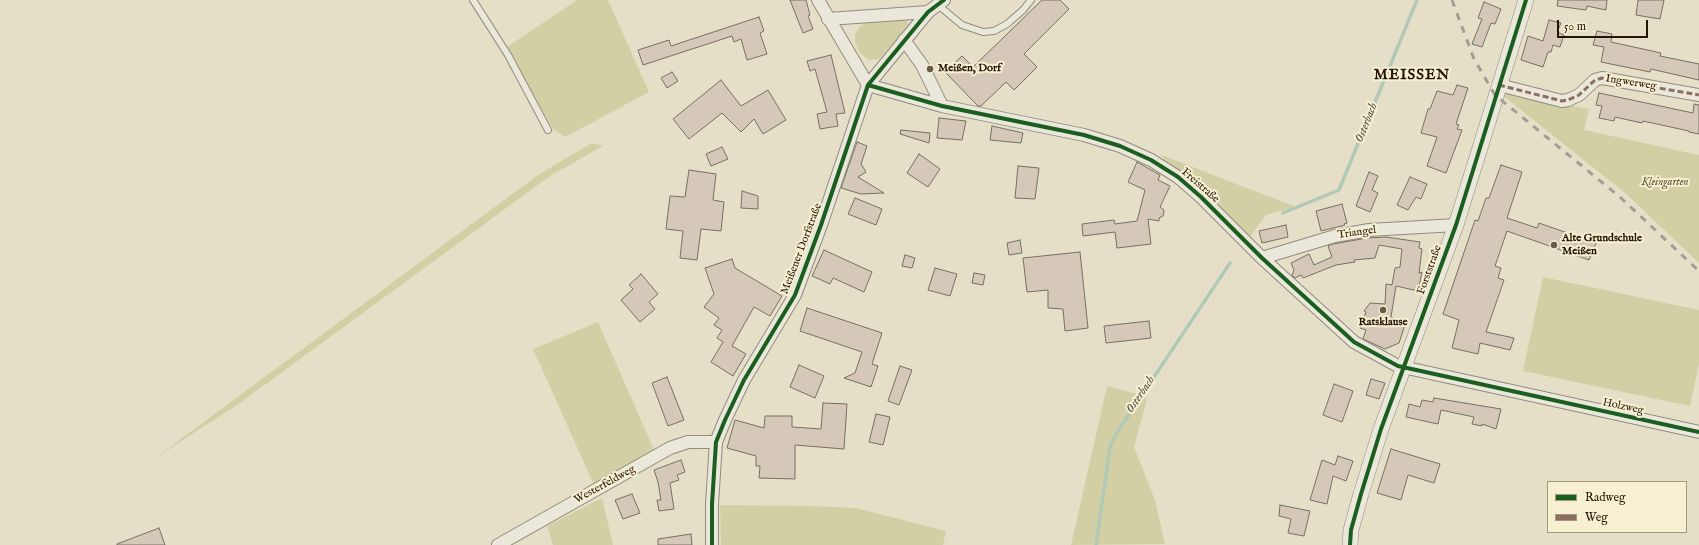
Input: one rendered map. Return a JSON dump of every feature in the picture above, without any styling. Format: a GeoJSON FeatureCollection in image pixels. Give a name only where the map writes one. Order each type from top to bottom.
{"type":"FeatureCollection","features":[{"type":"Feature","properties":{"kind":"street"},"geometry":{"type":"LineString","coordinates":[[818,0],[868,85]]}},
{"type":"Feature","properties":{"kind":"street","name":"Forststraße"},"geometry":{"type":"LineString","coordinates":[[1350,545],[1351,530],[1361,494],[1404,368],[1456,225],[1526,0]]}},
{"type":"Feature","properties":{"kind":"street"},"geometry":{"type":"LineString","coordinates":[[828,19],[937,6]]}},
{"type":"Feature","properties":{"kind":"street","name":"Meißener Dorfstraße"},"geometry":{"type":"LineString","coordinates":[[712,545],[712,504],[716,442],[744,380],[795,295],[821,225],[868,85],[904,40],[937,6]]}},
{"type":"Feature","properties":{"kind":"street"},"geometry":{"type":"LineString","coordinates":[[904,40],[922,66],[942,106]]}},
{"type":"Feature","properties":{"kind":"street","name":"Ingwerweg"},"geometry":{"type":"LineString","coordinates":[[1499,85],[1562,101],[1578,95],[1595,80],[1602,78],[1699,96]]}},
{"type":"Feature","properties":{"kind":"street","name":"Freistraße"},"geometry":{"type":"LineString","coordinates":[[868,85],[942,106],[1084,135],[1120,146],[1151,160],[1178,176],[1262,258],[1354,342],[1386,360],[1404,368]]}},
{"type":"Feature","properties":{"kind":"street","name":"Triangel"},"geometry":{"type":"LineString","coordinates":[[1262,258],[1342,234],[1369,230],[1456,225]]}},
{"type":"Feature","properties":{"kind":"street","name":"Holzweg"},"geometry":{"type":"LineString","coordinates":[[1404,368],[1699,432]]}},
{"type":"Feature","properties":{"kind":"street","name":"Westerfeldweg"},"geometry":{"type":"LineString","coordinates":[[498,545],[670,448],[688,442],[716,442]]}},
{"type":"Feature","properties":{"kind":"lane"},"geometry":{"type":"LineString","coordinates":[[473,0],[508,55],[548,130]]}},
{"type":"Feature","properties":{"kind":"lane"},"geometry":{"type":"LineString","coordinates":[[937,6],[962,25],[983,32],[994,31],[1007,24],[1023,10],[1031,0]]}},
{"type":"Feature","properties":{"kind":"green space"},"geometry":{"type":"Polygon","coordinates":[[[577,0],[608,0],[649,92],[565,137],[553,129],[507,47],[577,0]]]}},
{"type":"Feature","properties":{"kind":"green space"},"geometry":{"type":"Polygon","coordinates":[[[906,19],[909,26],[879,59],[869,60],[860,53],[855,42],[855,34],[860,26],[869,22],[906,19]]]}},
{"type":"Feature","properties":{"kind":"green space","name":"Kleingarten"},"geometry":{"type":"Polygon","coordinates":[[[1501,94],[1589,109],[1584,130],[1699,155],[1699,263],[1625,193],[1501,94]]]}},
{"type":"Feature","properties":{"kind":"green space"},"geometry":{"type":"Polygon","coordinates":[[[592,143],[603,146],[550,176],[240,403],[155,458],[538,175],[592,143]]]}},
{"type":"Feature","properties":{"kind":"green space"},"geometry":{"type":"Polygon","coordinates":[[[1159,154],[1296,207],[1266,215],[1249,238],[1159,154]]]}},
{"type":"Feature","properties":{"kind":"green space"},"geometry":{"type":"Polygon","coordinates":[[[1543,277],[1699,310],[1699,364],[1690,406],[1523,371],[1543,277]]]}},
{"type":"Feature","properties":{"kind":"green space"},"geometry":{"type":"Polygon","coordinates":[[[598,322],[654,450],[594,485],[533,349],[598,322]]]}},
{"type":"Feature","properties":{"kind":"green space"},"geometry":{"type":"Polygon","coordinates":[[[1107,386],[1141,395],[1147,399],[1134,447],[1155,500],[1165,544],[1071,545],[1107,386]]]}},
{"type":"Feature","properties":{"kind":"green space"},"geometry":{"type":"Polygon","coordinates":[[[602,498],[613,545],[553,545],[547,526],[602,498]]]}},
{"type":"Feature","properties":{"kind":"green space"},"geometry":{"type":"Polygon","coordinates":[[[720,505],[856,508],[946,531],[943,545],[721,545],[720,505]]]}},
{"type":"Feature","properties":{"kind":"building"},"geometry":{"type":"Polygon","coordinates":[[[790,0],[806,0],[810,15],[808,16],[813,29],[803,33],[790,0]]]}},
{"type":"Feature","properties":{"kind":"building"},"geometry":{"type":"Polygon","coordinates":[[[1042,0],[1060,0],[1069,9],[1024,54],[1037,67],[1014,90],[1006,82],[981,106],[978,106],[945,72],[962,56],[973,67],[1042,0]]]}},
{"type":"Feature","properties":{"kind":"building"},"geometry":{"type":"Polygon","coordinates":[[[1558,0],[1607,0],[1606,10],[1587,6],[1586,10],[1557,6],[1558,0]]]}},
{"type":"Feature","properties":{"kind":"building"},"geometry":{"type":"Polygon","coordinates":[[[1638,0],[1664,0],[1660,19],[1636,15],[1638,0]]]}},
{"type":"Feature","properties":{"kind":"building"},"geometry":{"type":"Polygon","coordinates":[[[1484,2],[1501,9],[1495,24],[1491,23],[1482,47],[1472,44],[1482,19],[1478,18],[1484,2]]]}},
{"type":"Feature","properties":{"kind":"building"},"geometry":{"type":"Polygon","coordinates":[[[759,17],[764,31],[760,33],[767,54],[747,60],[741,39],[734,42],[732,36],[643,65],[638,50],[669,40],[671,46],[759,17]]]}},
{"type":"Feature","properties":{"kind":"building"},"geometry":{"type":"Polygon","coordinates":[[[1549,20],[1561,23],[1557,32],[1564,35],[1560,47],[1553,45],[1551,52],[1548,52],[1543,67],[1521,60],[1528,36],[1543,41],[1549,20]]]}},
{"type":"Feature","properties":{"kind":"building"},"geometry":{"type":"Polygon","coordinates":[[[1597,31],[1612,34],[1611,42],[1661,53],[1660,56],[1699,64],[1699,80],[1651,69],[1650,72],[1601,62],[1604,47],[1593,45],[1597,31]]]}},
{"type":"Feature","properties":{"kind":"building"},"geometry":{"type":"Polygon","coordinates":[[[831,55],[845,113],[836,114],[838,126],[820,129],[817,114],[827,112],[815,69],[810,71],[807,61],[831,55]]]}},
{"type":"Feature","properties":{"kind":"building"},"geometry":{"type":"Polygon","coordinates":[[[672,72],[678,81],[667,88],[661,78],[672,72]]]}},
{"type":"Feature","properties":{"kind":"building"},"geometry":{"type":"Polygon","coordinates":[[[721,80],[741,106],[768,90],[786,120],[763,134],[754,119],[741,132],[722,113],[689,139],[673,119],[721,80]]]}},
{"type":"Feature","properties":{"kind":"building"},"geometry":{"type":"Polygon","coordinates":[[[1457,85],[1468,88],[1456,124],[1459,125],[1457,129],[1462,130],[1446,173],[1427,166],[1437,137],[1421,133],[1428,109],[1430,109],[1437,91],[1453,95],[1457,85]]]}},
{"type":"Feature","properties":{"kind":"building"},"geometry":{"type":"Polygon","coordinates":[[[1599,93],[1693,113],[1694,104],[1699,105],[1699,134],[1643,121],[1642,123],[1615,117],[1614,121],[1599,118],[1602,106],[1596,105],[1599,93]]]}},
{"type":"Feature","properties":{"kind":"building"},"geometry":{"type":"Polygon","coordinates":[[[939,118],[966,121],[962,140],[937,138],[939,118]]]}},
{"type":"Feature","properties":{"kind":"building"},"geometry":{"type":"Polygon","coordinates":[[[992,126],[1023,133],[1021,143],[990,140],[992,126]]]}},
{"type":"Feature","properties":{"kind":"building"},"geometry":{"type":"Polygon","coordinates":[[[901,130],[930,133],[929,143],[900,134],[901,130]]]}},
{"type":"Feature","properties":{"kind":"building"},"geometry":{"type":"Polygon","coordinates":[[[857,142],[867,146],[861,164],[866,172],[858,177],[884,193],[861,194],[841,188],[857,142]]]}},
{"type":"Feature","properties":{"kind":"building"},"geometry":{"type":"Polygon","coordinates":[[[722,147],[728,159],[711,166],[706,154],[722,147]]]}},
{"type":"Feature","properties":{"kind":"building"},"geometry":{"type":"Polygon","coordinates":[[[919,154],[940,169],[928,187],[907,173],[919,154]]]}},
{"type":"Feature","properties":{"kind":"building"},"geometry":{"type":"Polygon","coordinates":[[[1137,162],[1160,175],[1158,180],[1170,186],[1160,207],[1164,210],[1163,216],[1159,218],[1159,221],[1148,219],[1151,244],[1117,248],[1115,232],[1083,236],[1082,224],[1114,220],[1115,224],[1137,221],[1145,190],[1128,182],[1137,162]]]}},
{"type":"Feature","properties":{"kind":"building"},"geometry":{"type":"Polygon","coordinates":[[[1501,165],[1522,172],[1507,218],[1537,228],[1539,223],[1596,243],[1589,260],[1507,231],[1495,266],[1501,268],[1498,278],[1504,280],[1486,332],[1514,338],[1510,350],[1480,343],[1478,354],[1452,348],[1459,320],[1443,314],[1475,220],[1478,221],[1486,198],[1489,198],[1501,165]]]}},
{"type":"Feature","properties":{"kind":"building"},"geometry":{"type":"Polygon","coordinates":[[[1018,166],[1039,168],[1035,199],[1015,198],[1018,166]]]}},
{"type":"Feature","properties":{"kind":"building"},"geometry":{"type":"Polygon","coordinates":[[[689,170],[716,174],[713,200],[724,202],[721,231],[701,229],[697,260],[680,258],[683,231],[666,229],[670,196],[685,197],[689,170]]]}},
{"type":"Feature","properties":{"kind":"building"},"geometry":{"type":"Polygon","coordinates":[[[1369,172],[1378,176],[1372,190],[1378,193],[1370,212],[1356,206],[1369,172]]]}},
{"type":"Feature","properties":{"kind":"building"},"geometry":{"type":"Polygon","coordinates":[[[1410,177],[1427,184],[1421,199],[1416,197],[1408,210],[1397,205],[1410,177]]]}},
{"type":"Feature","properties":{"kind":"building"},"geometry":{"type":"Polygon","coordinates":[[[742,191],[758,196],[758,209],[741,208],[742,191]]]}},
{"type":"Feature","properties":{"kind":"building"},"geometry":{"type":"Polygon","coordinates":[[[855,198],[882,209],[876,225],[848,214],[855,198]]]}},
{"type":"Feature","properties":{"kind":"building"},"geometry":{"type":"Polygon","coordinates":[[[1342,204],[1347,223],[1344,224],[1345,225],[1321,231],[1316,211],[1342,204]]]}},
{"type":"Feature","properties":{"kind":"building"},"geometry":{"type":"Polygon","coordinates":[[[1286,225],[1288,237],[1262,243],[1259,231],[1286,225]]]}},
{"type":"Feature","properties":{"kind":"building"},"geometry":{"type":"Polygon","coordinates":[[[1386,237],[1420,242],[1419,248],[1422,249],[1419,273],[1422,272],[1418,291],[1396,286],[1391,317],[1405,325],[1399,343],[1385,349],[1363,339],[1366,330],[1360,328],[1366,312],[1364,311],[1370,303],[1385,304],[1386,284],[1392,285],[1395,268],[1400,267],[1402,249],[1379,245],[1375,258],[1354,260],[1355,262],[1336,265],[1303,278],[1301,275],[1295,278],[1292,275],[1294,270],[1291,263],[1309,254],[1314,265],[1332,257],[1328,246],[1333,244],[1367,238],[1386,237]]]}},
{"type":"Feature","properties":{"kind":"building"},"geometry":{"type":"Polygon","coordinates":[[[1020,240],[1022,253],[1009,255],[1007,243],[1020,240]]]}},
{"type":"Feature","properties":{"kind":"building"},"geometry":{"type":"Polygon","coordinates":[[[824,250],[872,272],[864,292],[833,278],[830,284],[812,276],[824,250]]]}},
{"type":"Feature","properties":{"kind":"building"},"geometry":{"type":"Polygon","coordinates":[[[1080,252],[1088,328],[1065,331],[1063,309],[1048,308],[1048,290],[1027,292],[1023,258],[1080,252]]]}},
{"type":"Feature","properties":{"kind":"building"},"geometry":{"type":"Polygon","coordinates":[[[905,255],[915,258],[912,268],[902,266],[905,255]]]}},
{"type":"Feature","properties":{"kind":"building"},"geometry":{"type":"Polygon","coordinates":[[[732,259],[735,268],[782,296],[770,316],[754,307],[732,346],[746,354],[733,376],[711,362],[723,342],[717,338],[722,330],[714,325],[719,318],[704,307],[714,294],[705,268],[732,259]]]}},
{"type":"Feature","properties":{"kind":"building"},"geometry":{"type":"Polygon","coordinates":[[[935,268],[957,274],[950,296],[928,290],[935,268]]]}},
{"type":"Feature","properties":{"kind":"building"},"geometry":{"type":"Polygon","coordinates":[[[974,273],[985,275],[983,285],[972,283],[974,273]]]}},
{"type":"Feature","properties":{"kind":"building"},"geometry":{"type":"Polygon","coordinates":[[[641,274],[658,294],[649,302],[655,309],[640,322],[621,300],[633,289],[629,285],[641,274]]]}},
{"type":"Feature","properties":{"kind":"building"},"geometry":{"type":"Polygon","coordinates":[[[807,308],[882,333],[872,364],[878,366],[871,387],[844,378],[855,373],[862,352],[800,331],[807,308]]]}},
{"type":"Feature","properties":{"kind":"building"},"geometry":{"type":"Polygon","coordinates":[[[1149,321],[1151,338],[1106,343],[1104,326],[1149,321]]]}},
{"type":"Feature","properties":{"kind":"building"},"geometry":{"type":"Polygon","coordinates":[[[799,365],[824,376],[815,398],[790,387],[799,365]]]}},
{"type":"Feature","properties":{"kind":"building"},"geometry":{"type":"Polygon","coordinates":[[[900,366],[912,370],[899,405],[888,401],[900,366]]]}},
{"type":"Feature","properties":{"kind":"building"},"geometry":{"type":"Polygon","coordinates":[[[667,377],[684,420],[668,426],[652,383],[667,377]]]}},
{"type":"Feature","properties":{"kind":"building"},"geometry":{"type":"Polygon","coordinates":[[[1371,379],[1385,383],[1379,399],[1366,395],[1371,379]]]}},
{"type":"Feature","properties":{"kind":"building"},"geometry":{"type":"Polygon","coordinates":[[[1334,384],[1353,391],[1342,422],[1323,415],[1334,384]]]}},
{"type":"Feature","properties":{"kind":"building"},"geometry":{"type":"Polygon","coordinates":[[[1434,398],[1501,409],[1496,429],[1482,424],[1482,426],[1472,424],[1474,417],[1441,410],[1438,424],[1406,417],[1409,404],[1420,407],[1422,400],[1433,402],[1434,398]]]}},
{"type":"Feature","properties":{"kind":"building"},"geometry":{"type":"Polygon","coordinates":[[[823,403],[847,404],[844,449],[795,445],[795,479],[759,478],[760,466],[756,466],[756,456],[727,448],[735,420],[764,428],[765,416],[792,416],[792,427],[821,429],[823,403]]]}},
{"type":"Feature","properties":{"kind":"building"},"geometry":{"type":"Polygon","coordinates":[[[876,414],[890,417],[883,445],[869,442],[876,414]]]}},
{"type":"Feature","properties":{"kind":"building"},"geometry":{"type":"Polygon","coordinates":[[[1391,449],[1440,464],[1434,483],[1408,475],[1401,500],[1377,493],[1391,449]]]}},
{"type":"Feature","properties":{"kind":"building"},"geometry":{"type":"Polygon","coordinates":[[[1338,456],[1353,461],[1346,481],[1333,476],[1327,504],[1310,500],[1322,460],[1335,465],[1338,456]]]}},
{"type":"Feature","properties":{"kind":"building"},"geometry":{"type":"Polygon","coordinates":[[[681,460],[685,472],[677,475],[679,480],[670,483],[674,509],[659,511],[657,500],[661,500],[654,470],[681,460]]]}},
{"type":"Feature","properties":{"kind":"building"},"geometry":{"type":"Polygon","coordinates":[[[632,494],[640,513],[623,519],[615,500],[632,494]]]}},
{"type":"Feature","properties":{"kind":"building"},"geometry":{"type":"Polygon","coordinates":[[[1280,505],[1310,511],[1304,536],[1288,533],[1291,519],[1279,516],[1280,505]]]}},
{"type":"Feature","properties":{"kind":"building"},"geometry":{"type":"Polygon","coordinates":[[[159,528],[165,545],[117,545],[117,544],[159,528]]]}},
{"type":"Feature","properties":{"kind":"building"},"geometry":{"type":"Polygon","coordinates":[[[691,534],[692,545],[658,545],[658,539],[691,534]]]}},
{"type":"Feature","properties":{"kind":"waterway","name":"Osterbach"},"geometry":{"type":"LineString","coordinates":[[1283,213],[1339,190],[1417,0]]}},
{"type":"Feature","properties":{"kind":"waterway","name":"Osterbach"},"geometry":{"type":"LineString","coordinates":[[1096,545],[1110,447],[1116,434],[1230,263]]}},
{"type":"Feature","properties":{"kind":"railway"},"geometry":{"type":"LineString","coordinates":[[1452,0],[1474,59],[1495,95],[1620,197],[1699,271]]}},
{"type":"Feature","properties":{"kind":"marked path"},"geometry":{"type":"LineString","coordinates":[[1499,85],[1562,101],[1579,95],[1595,80],[1602,78],[1699,95]]}},
{"type":"Feature","properties":{"kind":"cycle path"},"geometry":{"type":"LineString","coordinates":[[712,545],[712,504],[716,442],[725,420],[744,380],[795,295],[821,225],[868,85],[928,12],[944,0]]}},
{"type":"Feature","properties":{"kind":"cycle path"},"geometry":{"type":"LineString","coordinates":[[1350,545],[1351,530],[1381,429],[1456,225],[1526,0]]}},
{"type":"Feature","properties":{"kind":"cycle path"},"geometry":{"type":"LineString","coordinates":[[868,85],[942,106],[1084,135],[1120,146],[1151,160],[1178,177],[1201,197],[1262,258],[1354,342],[1398,366],[1699,432]]}},
{"type":"Feature","properties":{"kind":"place","name":"Meißen, Dorf"},"geometry":{"type":"Point","coordinates":[930,69]}},
{"type":"Feature","properties":{"kind":"place","name":"Alte Grundschule Meißen"},"geometry":{"type":"Point","coordinates":[1554,245]}},
{"type":"Feature","properties":{"kind":"place","name":"Ratsklause"},"geometry":{"type":"Point","coordinates":[1383,310]}},
{"type":"Feature","properties":{"kind":"district","name":"MEISSEN"},"geometry":{"type":"Point","coordinates":[1412,76]}}]}
